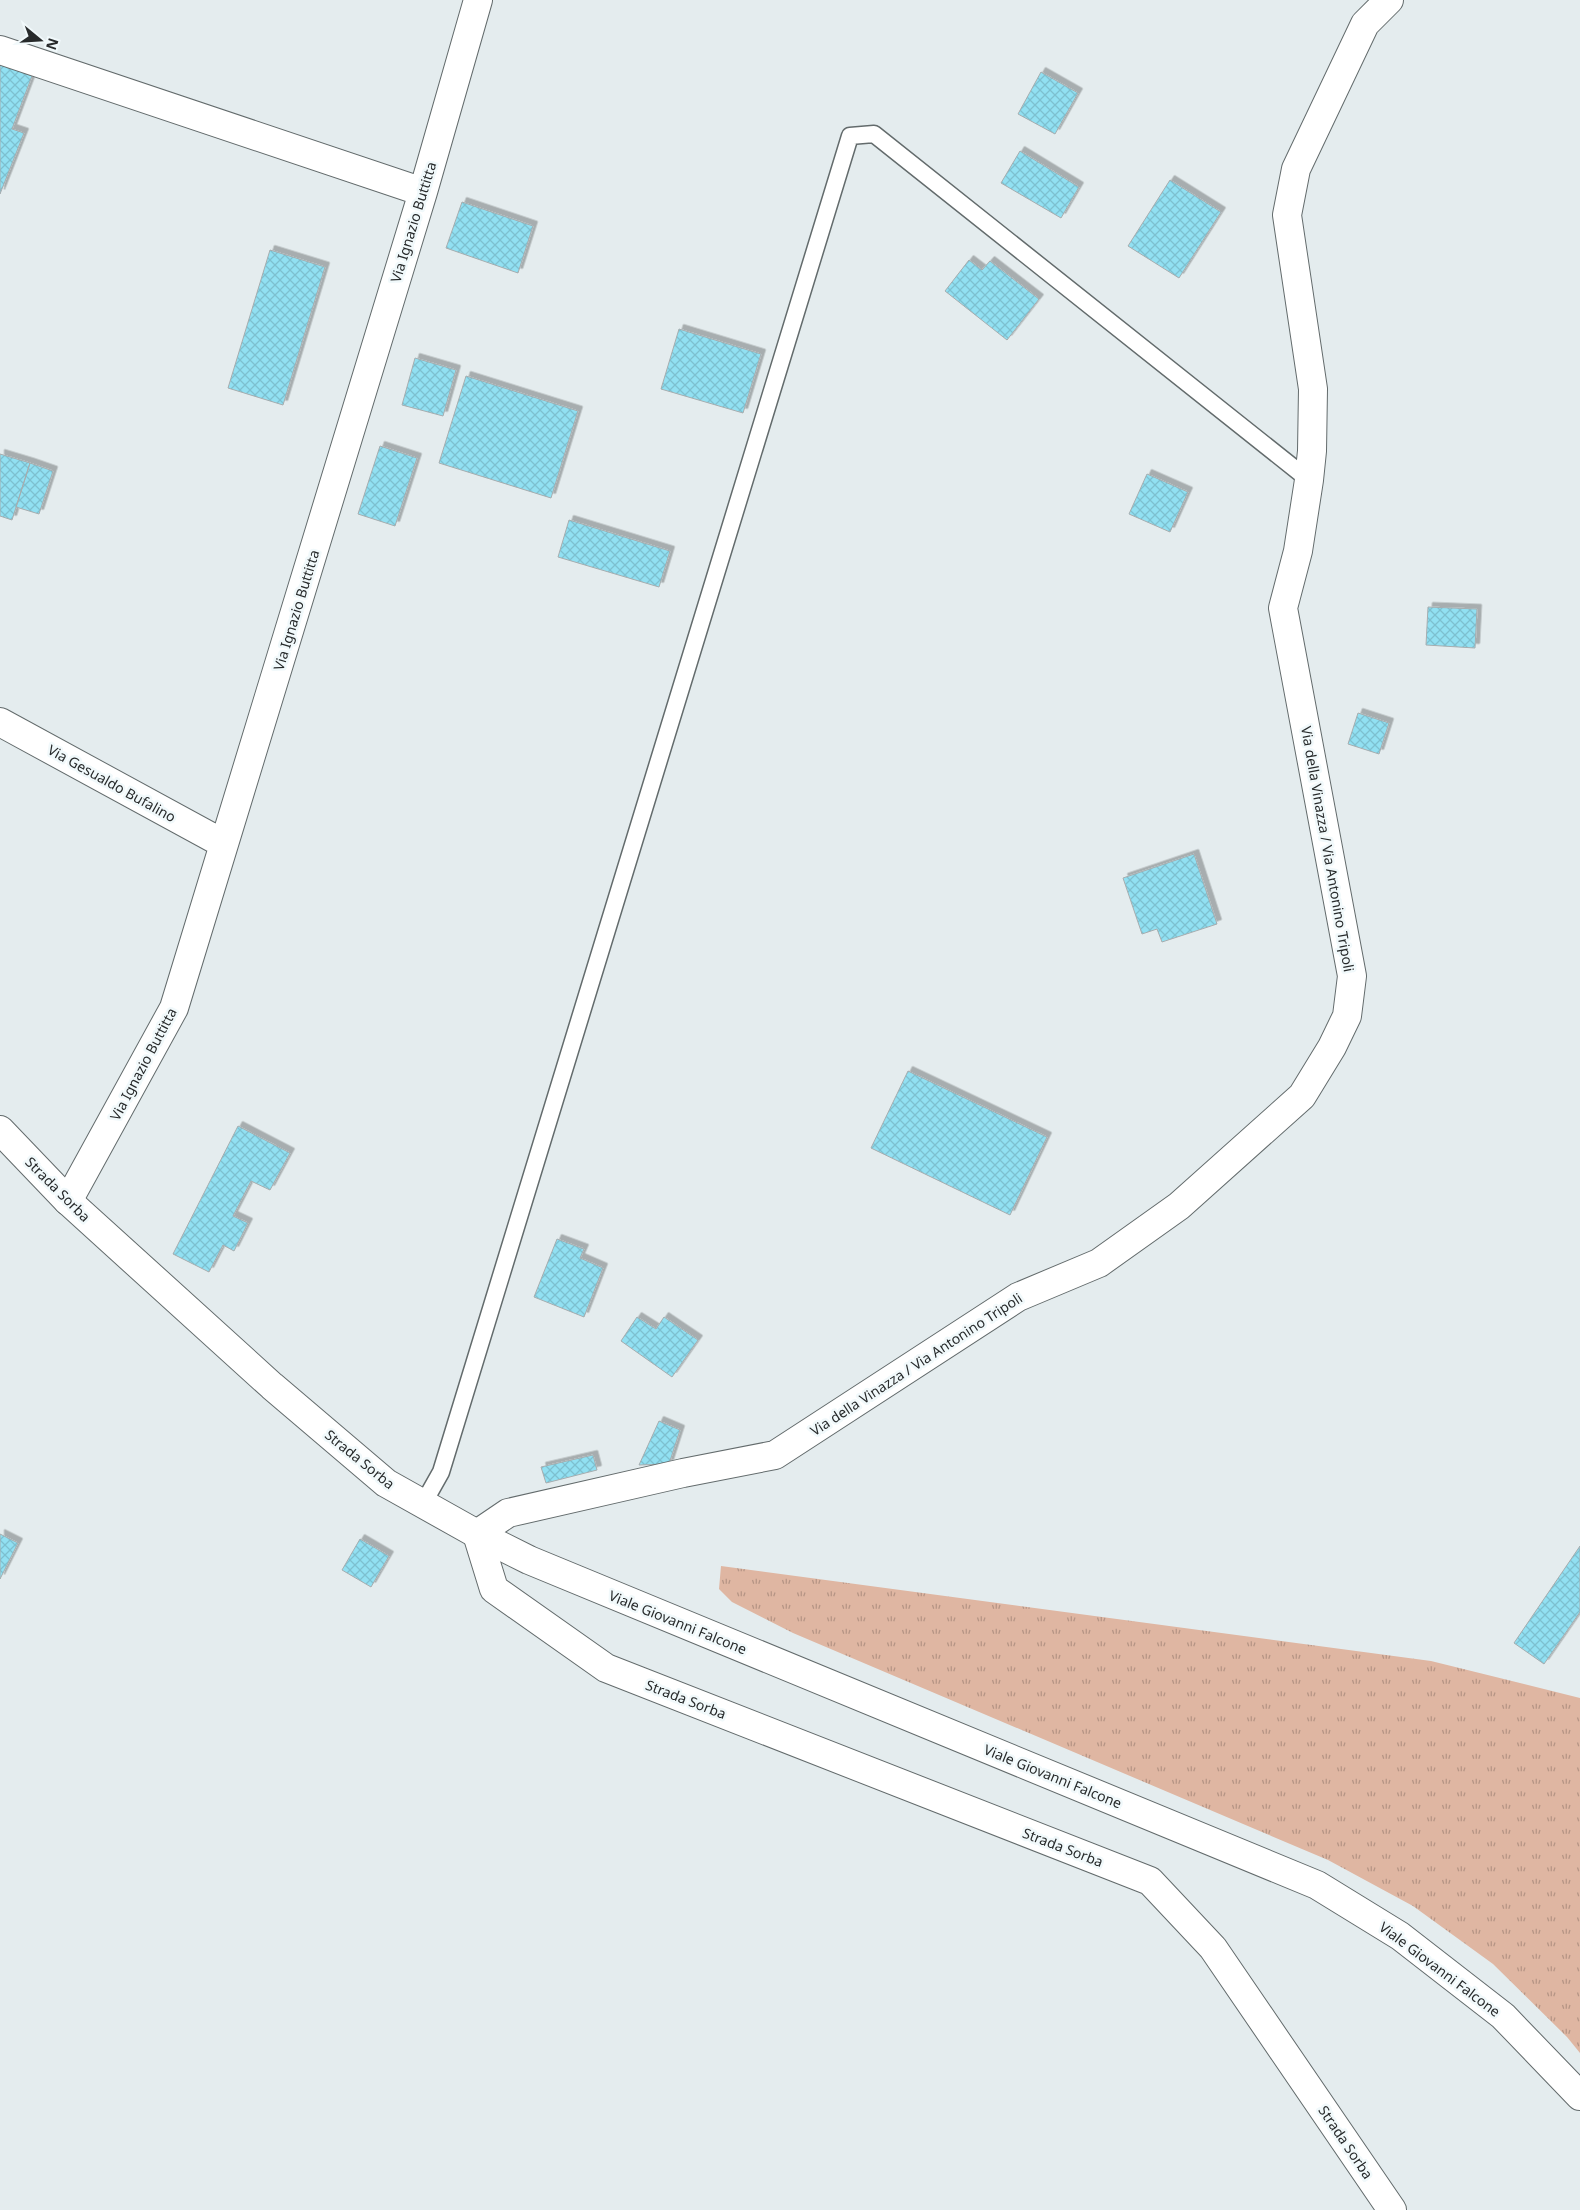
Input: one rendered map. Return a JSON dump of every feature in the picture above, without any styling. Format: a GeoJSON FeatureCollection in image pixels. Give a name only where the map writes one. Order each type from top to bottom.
{"type":"FeatureCollection","features":[{"type":"Feature","properties":{"kind":"street","name":"Via Ignazio Buttitta"},"geometry":{"type":"LineString","coordinates":[[68,1201],[174,1008],[422,192],[478,0]]}},
{"type":"Feature","properties":{"kind":"street","name":"Via della Vinazza / Via Antonino Tripoli"},"geometry":{"type":"LineString","coordinates":[[477,1534],[508,1513],[683,1472],[775,1455],[1018,1297],[1099,1263],[1180,1206],[1302,1096],[1332,1047],[1348,1016],[1352,976],[1284,608],[1298,551],[1309,480],[1312,451],[1313,389],[1287,215],[1296,169],[1365,24],[1390,0]]}},
{"type":"Feature","properties":{"kind":"street"},"geometry":{"type":"LineString","coordinates":[[0,50],[422,192]]}},
{"type":"Feature","properties":{"kind":"street","name":"Via Gesualdo Bufalino"},"geometry":{"type":"LineString","coordinates":[[0,722],[224,844]]}},
{"type":"Feature","properties":{"kind":"street","name":"Strada Sorba"},"geometry":{"type":"LineString","coordinates":[[0,1130],[68,1201],[272,1386],[386,1483],[477,1534],[494,1589],[606,1668],[1150,1882],[1213,1948],[1392,2210]]}},
{"type":"Feature","properties":{"kind":"street","name":"Viale Giovanni Falcone"},"geometry":{"type":"LineString","coordinates":[[477,1534],[529,1560],[1317,1884],[1400,1936],[1502,2016],[1580,2096]]}},
{"type":"Feature","properties":{"kind":"lane"},"geometry":{"type":"LineString","coordinates":[[423,1504],[441,1472],[850,136],[874,134],[1309,480]]}},
{"type":"Feature","properties":{"kind":"green space"},"geometry":{"type":"Polygon","coordinates":[[[721,1566],[1431,1661],[1580,1698],[1580,2053],[1567,2037],[1493,1964],[1413,1906],[1328,1860],[793,1633],[732,1602],[719,1589],[721,1566]]]}},
{"type":"Feature","properties":{"kind":"building"},"geometry":{"type":"Polygon","coordinates":[[[0,64],[32,76],[12,129],[24,133],[0,194],[0,64]]]}},
{"type":"Feature","properties":{"kind":"building"},"geometry":{"type":"Polygon","coordinates":[[[1041,72],[1078,93],[1055,134],[1018,114],[1041,72]]]}},
{"type":"Feature","properties":{"kind":"building"},"geometry":{"type":"Polygon","coordinates":[[[1020,151],[1079,187],[1061,218],[1001,183],[1020,151]]]}},
{"type":"Feature","properties":{"kind":"building"},"geometry":{"type":"Polygon","coordinates":[[[1170,180],[1221,212],[1179,278],[1128,246],[1170,180]]]}},
{"type":"Feature","properties":{"kind":"building"},"geometry":{"type":"Polygon","coordinates":[[[462,202],[533,226],[518,273],[446,248],[462,202]]]}},
{"type":"Feature","properties":{"kind":"building"},"geometry":{"type":"Polygon","coordinates":[[[270,250],[325,267],[283,405],[228,388],[270,250]]]}},
{"type":"Feature","properties":{"kind":"building"},"geometry":{"type":"Polygon","coordinates":[[[969,260],[982,270],[990,261],[1039,299],[1007,340],[945,291],[969,260]]]}},
{"type":"Feature","properties":{"kind":"building"},"geometry":{"type":"Polygon","coordinates":[[[679,329],[761,354],[743,413],[661,389],[679,329]]]}},
{"type":"Feature","properties":{"kind":"building"},"geometry":{"type":"Polygon","coordinates":[[[415,358],[456,370],[443,416],[402,405],[415,358]]]}},
{"type":"Feature","properties":{"kind":"building"},"geometry":{"type":"Polygon","coordinates":[[[466,376],[578,411],[551,498],[439,463],[466,376]]]}},
{"type":"Feature","properties":{"kind":"building"},"geometry":{"type":"Polygon","coordinates":[[[380,446],[417,458],[395,526],[358,514],[380,446]]]}},
{"type":"Feature","properties":{"kind":"building"},"geometry":{"type":"Polygon","coordinates":[[[0,454],[30,463],[12,520],[0,516],[0,454]]]}},
{"type":"Feature","properties":{"kind":"building"},"geometry":{"type":"Polygon","coordinates":[[[30,463],[53,471],[39,514],[16,507],[30,463]]]}},
{"type":"Feature","properties":{"kind":"building"},"geometry":{"type":"Polygon","coordinates":[[[1147,474],[1188,492],[1170,532],[1129,514],[1147,474]]]}},
{"type":"Feature","properties":{"kind":"building"},"geometry":{"type":"Polygon","coordinates":[[[569,520],[670,551],[659,587],[558,557],[569,520]]]}},
{"type":"Feature","properties":{"kind":"building"},"geometry":{"type":"Polygon","coordinates":[[[1428,607],[1477,609],[1475,648],[1426,645],[1428,607]]]}},
{"type":"Feature","properties":{"kind":"building"},"geometry":{"type":"Polygon","coordinates":[[[1358,713],[1389,723],[1379,754],[1348,744],[1358,713]]]}},
{"type":"Feature","properties":{"kind":"building"},"geometry":{"type":"Polygon","coordinates":[[[1194,854],[1217,924],[1162,942],[1157,929],[1142,934],[1123,878],[1194,854]]]}},
{"type":"Feature","properties":{"kind":"building"},"geometry":{"type":"Polygon","coordinates":[[[908,1071],[1047,1137],[1010,1215],[871,1148],[908,1071]]]}},
{"type":"Feature","properties":{"kind":"building"},"geometry":{"type":"Polygon","coordinates":[[[238,1126],[290,1153],[270,1190],[251,1181],[233,1216],[248,1223],[234,1251],[223,1245],[209,1272],[173,1254],[238,1126]]]}},
{"type":"Feature","properties":{"kind":"building"},"geometry":{"type":"Polygon","coordinates":[[[557,1239],[584,1249],[580,1258],[603,1268],[584,1317],[534,1297],[557,1239]]]}},
{"type":"Feature","properties":{"kind":"building"},"geometry":{"type":"Polygon","coordinates":[[[637,1317],[656,1329],[664,1317],[698,1340],[672,1377],[621,1341],[637,1317]]]}},
{"type":"Feature","properties":{"kind":"building"},"geometry":{"type":"Polygon","coordinates":[[[659,1421],[680,1430],[669,1464],[639,1465],[659,1421]]]}},
{"type":"Feature","properties":{"kind":"building"},"geometry":{"type":"Polygon","coordinates":[[[593,1455],[597,1470],[546,1483],[541,1467],[593,1455]]]}},
{"type":"Feature","properties":{"kind":"building"},"geometry":{"type":"Polygon","coordinates":[[[0,1534],[18,1543],[0,1579],[0,1534]]]}},
{"type":"Feature","properties":{"kind":"building"},"geometry":{"type":"Polygon","coordinates":[[[360,1539],[389,1556],[371,1587],[342,1570],[360,1539]]]}},
{"type":"Feature","properties":{"kind":"building"},"geometry":{"type":"Polygon","coordinates":[[[1580,1546],[1580,1612],[1544,1664],[1514,1643],[1580,1546]]]}}]}
